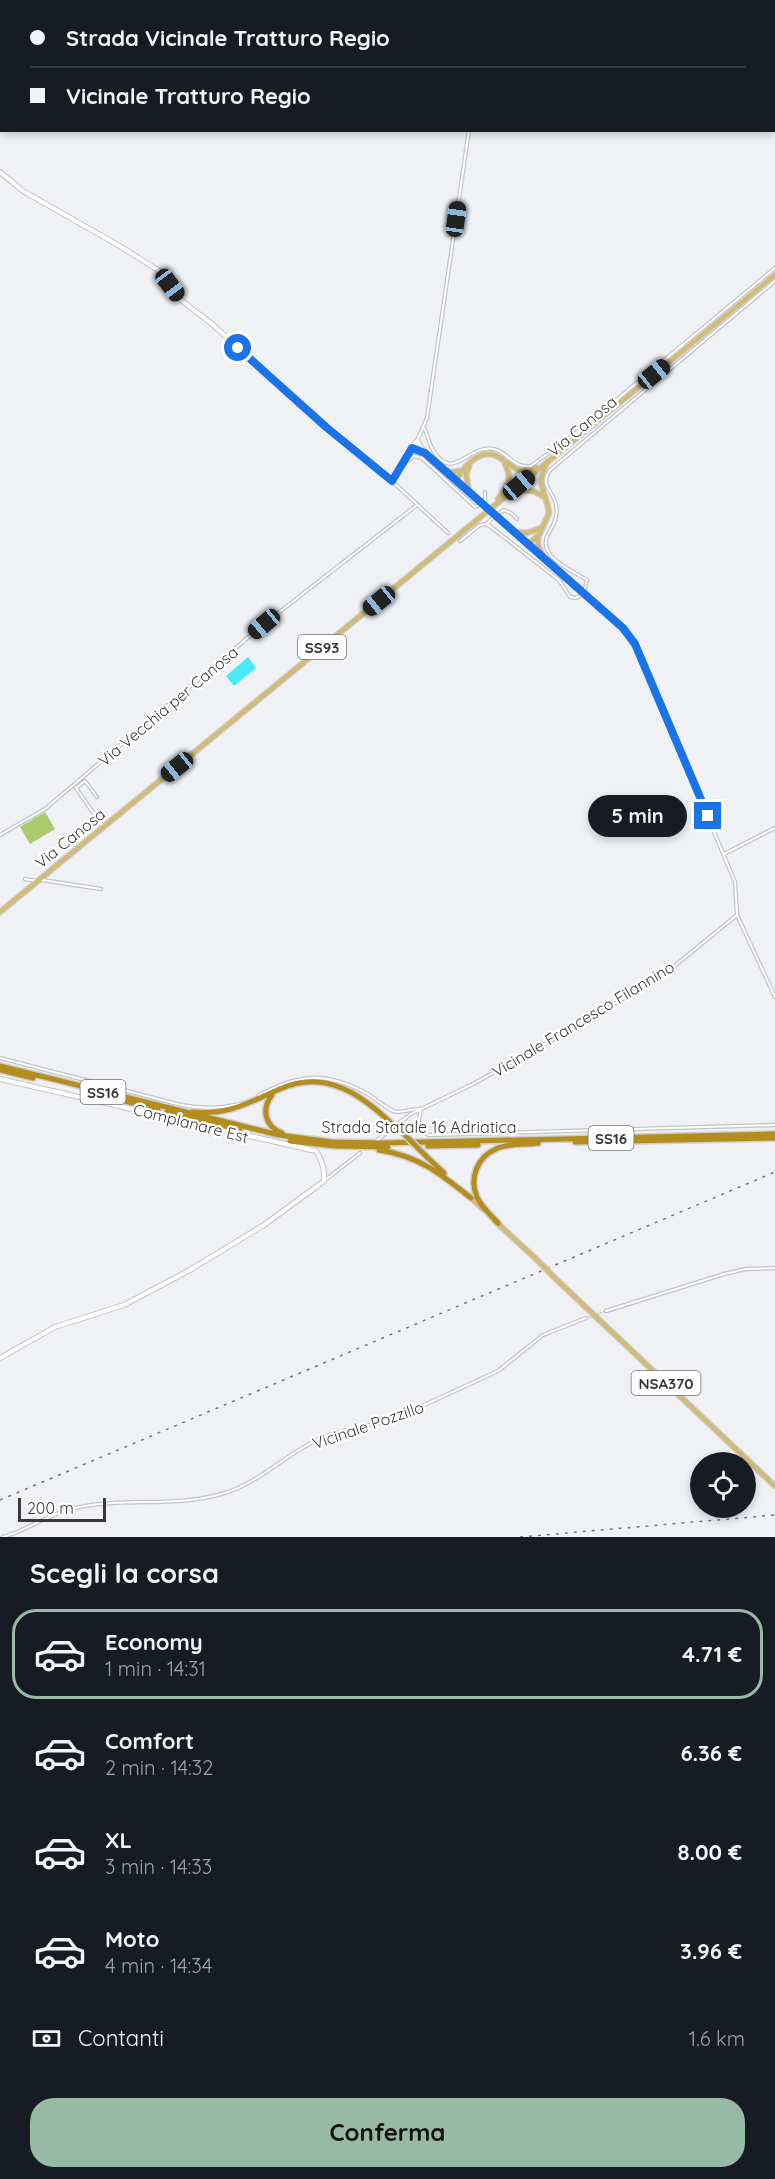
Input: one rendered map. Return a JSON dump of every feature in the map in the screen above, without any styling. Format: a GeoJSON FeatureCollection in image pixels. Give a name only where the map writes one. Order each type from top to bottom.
{"type":"FeatureCollection","features":[{"type":"Feature","properties":{"kind":"highway","name":"Strada Statale 16 Adriatica"},"geometry":{"type":"LineString","coordinates":[[0,1068],[280,1139],[351,1147],[775,1136]]}},
{"type":"Feature","properties":{"kind":"highway","name":"Strada Statale 16 Adriatica"},"geometry":{"type":"LineString","coordinates":[[54,1082],[279,1135],[319,1141],[383,1143],[775,1136]]}},
{"type":"Feature","properties":{"kind":"highway","name":"SS16"},"geometry":{"type":"LineString","coordinates":[[161,1106],[195,1112],[222,1111],[246,1105],[275,1092],[304,1083],[334,1085],[359,1095],[396,1125],[471,1198]]}},
{"type":"Feature","properties":{"kind":"highway","name":"SS16"},"geometry":{"type":"LineString","coordinates":[[275,1092],[268,1100],[266,1108],[266,1118],[270,1125],[280,1133],[319,1141]]}},
{"type":"Feature","properties":{"kind":"highway","name":"SS16"},"geometry":{"type":"LineString","coordinates":[[498,1223],[481,1204],[476,1194],[474,1179],[477,1166],[497,1148],[538,1143]]}},
{"type":"Feature","properties":{"kind":"highway","name":"SS16"},"geometry":{"type":"LineString","coordinates":[[351,1147],[380,1150],[411,1158],[437,1171],[471,1198]]}},
{"type":"Feature","properties":{"kind":"main road","name":"SS93"},"geometry":{"type":"LineString","coordinates":[[489,510],[775,275]]}},
{"type":"Feature","properties":{"kind":"main road"},"geometry":{"type":"LineString","coordinates":[[456,481],[471,462],[482,455],[489,454],[522,471],[530,471],[548,460]]}},
{"type":"Feature","properties":{"kind":"main road"},"geometry":{"type":"LineString","coordinates":[[489,510],[508,487],[510,480],[503,460]]}},
{"type":"Feature","properties":{"kind":"main road"},"geometry":{"type":"LineString","coordinates":[[528,544],[543,527],[549,513],[541,478],[548,460]]}},
{"type":"Feature","properties":{"kind":"main road"},"geometry":{"type":"LineString","coordinates":[[442,468],[450,472],[464,472]]}},
{"type":"Feature","properties":{"kind":"main road"},"geometry":{"type":"LineString","coordinates":[[464,472],[469,492]]}},
{"type":"Feature","properties":{"kind":"main road"},"geometry":{"type":"LineString","coordinates":[[489,510],[515,493],[524,490],[539,493],[545,498]]}},
{"type":"Feature","properties":{"kind":"main road","name":"Via Canosa"},"geometry":{"type":"LineString","coordinates":[[0,912],[489,510]]}},
{"type":"Feature","properties":{"kind":"main road"},"geometry":{"type":"LineString","coordinates":[[514,532],[537,533]]}},
{"type":"Feature","properties":{"kind":"main road"},"geometry":{"type":"LineString","coordinates":[[537,533],[538,545],[543,557]]}},
{"type":"Feature","properties":{"kind":"main road","name":"NSA370"},"geometry":{"type":"LineString","coordinates":[[471,1198],[775,1486]]}},
{"type":"Feature","properties":{"kind":"street"},"geometry":{"type":"LineString","coordinates":[[392,481],[417,441],[428,418],[469,132]]}},
{"type":"Feature","properties":{"kind":"street"},"geometry":{"type":"LineString","coordinates":[[0,172],[23,191],[158,270],[181,300],[212,324],[326,427],[392,481],[448,533]]}},
{"type":"Feature","properties":{"kind":"street","name":"Via Canosa"},"geometry":{"type":"LineString","coordinates":[[424,428],[432,449],[442,460],[454,465],[474,451],[489,448],[503,453],[516,465],[522,467],[534,464],[585,426],[775,268]]}},
{"type":"Feature","properties":{"kind":"street","name":"Via Canosa"},"geometry":{"type":"LineString","coordinates":[[584,593],[587,580],[566,569],[546,547],[545,540],[554,525],[556,510],[554,500],[547,489],[546,475],[591,434],[775,281]]}},
{"type":"Feature","properties":{"kind":"street"},"geometry":{"type":"LineString","coordinates":[[417,441],[425,453],[623,628],[635,644],[735,882],[737,915],[775,997]]}},
{"type":"Feature","properties":{"kind":"street"},"geometry":{"type":"LineString","coordinates":[[412,448],[425,453]]}},
{"type":"Feature","properties":{"kind":"street"},"geometry":{"type":"LineString","coordinates":[[403,463],[414,456],[422,458],[475,507],[484,502],[485,492]]}},
{"type":"Feature","properties":{"kind":"street","name":"Via Vecchia per Canosa"},"geometry":{"type":"LineString","coordinates":[[0,835],[45,809],[264,624],[417,505]]}},
{"type":"Feature","properties":{"kind":"street"},"geometry":{"type":"LineString","coordinates":[[460,541],[476,527],[487,524],[504,510],[517,519]]}},
{"type":"Feature","properties":{"kind":"street"},"geometry":{"type":"LineString","coordinates":[[487,524],[559,580],[570,597],[576,598],[584,593]]}},
{"type":"Feature","properties":{"kind":"street"},"geometry":{"type":"LineString","coordinates":[[97,797],[85,781],[76,788],[103,827]]}},
{"type":"Feature","properties":{"kind":"street"},"geometry":{"type":"LineString","coordinates":[[89,807],[95,802]]}},
{"type":"Feature","properties":{"kind":"street"},"geometry":{"type":"LineString","coordinates":[[723,854],[775,828]]}},
{"type":"Feature","properties":{"kind":"street"},"geometry":{"type":"LineString","coordinates":[[25,879],[101,889]]}},
{"type":"Feature","properties":{"kind":"street","name":"Vicinale Francesco Filannino"},"geometry":{"type":"LineString","coordinates":[[396,1125],[421,1109],[473,1084],[579,1025],[666,973],[737,915]]}},
{"type":"Feature","properties":{"kind":"street"},"geometry":{"type":"LineString","coordinates":[[0,1058],[151,1099],[201,1109],[241,1103],[280,1084],[311,1078],[330,1079],[367,1094],[395,1112],[421,1109],[417,1129],[429,1135],[775,1125]]}},
{"type":"Feature","properties":{"kind":"street","name":"Complanare Est"},"geometry":{"type":"LineString","coordinates":[[0,1079],[316,1151],[324,1169],[324,1181]]}},
{"type":"Feature","properties":{"kind":"street"},"geometry":{"type":"LineString","coordinates":[[376,1141],[390,1131]]}},
{"type":"Feature","properties":{"kind":"street"},"geometry":{"type":"LineString","coordinates":[[0,1358],[55,1327],[124,1305],[188,1272],[271,1221],[360,1153]]}},
{"type":"Feature","properties":{"kind":"street"},"geometry":{"type":"LineString","coordinates":[[606,1311],[724,1274],[746,1269],[775,1268]]}},
{"type":"Feature","properties":{"kind":"street","name":"Vicinale Pozzillo"},"geometry":{"type":"LineString","coordinates":[[3,1537],[74,1508],[97,1504],[191,1500],[232,1490],[265,1473],[314,1441],[396,1418],[498,1371],[543,1335],[586,1318]]}},
{"type":"Feature","properties":{"kind":"green space"},"geometry":{"type":"Polygon","coordinates":[[[45,812],[55,829],[30,844],[20,827],[45,812]]]}},
{"type":"Feature","properties":{"kind":"water"},"geometry":{"type":"Polygon","coordinates":[[[248,657],[256,668],[234,686],[226,676],[248,657]]]}},
{"type":"Feature","properties":{"kind":"tunnel"},"geometry":{"type":"LineString","coordinates":[[586,1318],[606,1311]]}},
{"type":"Feature","properties":{"kind":"railway"},"geometry":{"type":"LineString","coordinates":[[0,1500],[775,1172]]}},
{"type":"Feature","properties":{"kind":"railway"},"geometry":{"type":"LineString","coordinates":[[520,1537],[775,1515]]}},
{"type":"Feature","properties":{"kind":"route"},"geometry":{"type":"LineString","coordinates":[[238,348],[326,427],[392,481],[412,448],[425,453],[623,628],[635,644],[708,816]]}}]}
